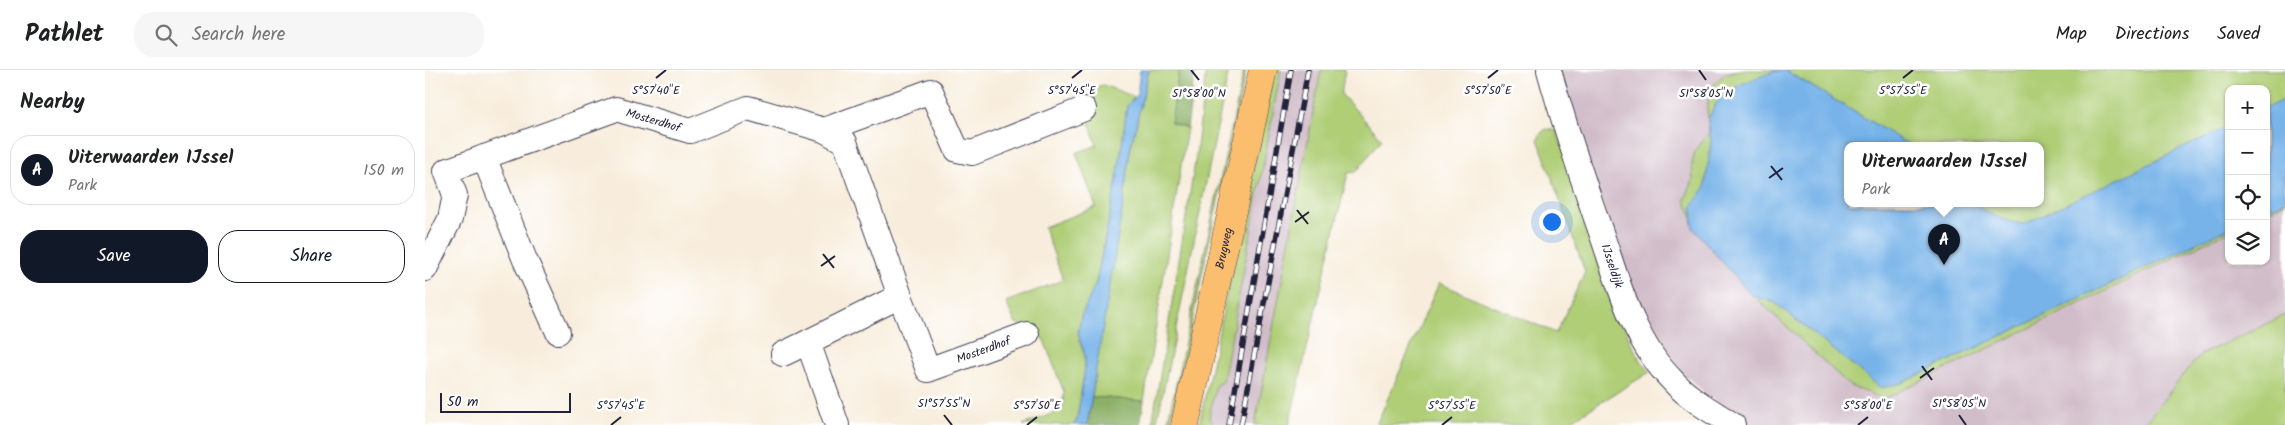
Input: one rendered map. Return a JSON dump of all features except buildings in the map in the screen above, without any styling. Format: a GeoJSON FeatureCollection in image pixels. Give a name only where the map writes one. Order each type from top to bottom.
{"type":"FeatureCollection","features":[{"type":"Feature","properties":{"kind":"main road","name":"Brugweg"},"geometry":{"type":"LineString","coordinates":[[1185,425],[1263,70]]}},
{"type":"Feature","properties":{"kind":"street","name":"IJsseldijk"},"geometry":{"type":"LineString","coordinates":[[1549,70],[1569,143],[1627,307],[1646,347],[1678,386],[1693,399],[1733,425]]}},
{"type":"Feature","properties":{"kind":"street"},"geometry":{"type":"LineString","coordinates":[[824,130],[931,92],[957,150],[972,152],[1084,109]]}},
{"type":"Feature","properties":{"kind":"street","name":"Mosterdhof"},"geometry":{"type":"LineString","coordinates":[[425,269],[451,219],[455,195],[446,171],[615,109],[690,131],[748,108],[824,130],[845,142],[928,370],[1027,334]]}},
{"type":"Feature","properties":{"kind":"street"},"geometry":{"type":"LineString","coordinates":[[484,157],[525,260],[558,332]]}},
{"type":"Feature","properties":{"kind":"street"},"geometry":{"type":"LineString","coordinates":[[783,354],[900,296]]}},
{"type":"Feature","properties":{"kind":"street"},"geometry":{"type":"LineString","coordinates":[[808,342],[837,425]]}},
{"type":"Feature","properties":{"kind":"shaded area"},"geometry":{"type":"Polygon","coordinates":[[[1278,70],[1326,70],[1263,425],[1201,425],[1278,70]]]}},
{"type":"Feature","properties":{"kind":"shaded area"},"geometry":{"type":"Polygon","coordinates":[[[1555,70],[1785,70],[1711,142],[1692,206],[2225,228],[2225,265],[2270,265],[2270,208],[2285,201],[2285,354],[2161,407],[2143,425],[1749,425],[1706,394],[1683,373],[1661,349],[1643,320],[1555,70]]]}},
{"type":"Feature","properties":{"kind":"green space"},"geometry":{"type":"Polygon","coordinates":[[[1149,70],[1179,70],[1171,123],[1187,128],[1144,401],[1092,397],[1130,151],[1149,70]]]}},
{"type":"Feature","properties":{"kind":"green space"},"geometry":{"type":"Polygon","coordinates":[[[1179,70],[1195,70],[1187,128],[1171,123],[1179,70]]]}},
{"type":"Feature","properties":{"kind":"green space"},"geometry":{"type":"Polygon","coordinates":[[[1206,70],[1229,70],[1161,402],[1156,425],[1152,425],[1196,156],[1206,70]]]}},
{"type":"Feature","properties":{"kind":"green space"},"geometry":{"type":"Polygon","coordinates":[[[1244,70],[1246,70],[1170,425],[1167,425],[1244,70]]]}},
{"type":"Feature","properties":{"kind":"green space"},"geometry":{"type":"Polygon","coordinates":[[[1274,70],[1281,70],[1223,382],[1216,385],[1209,417],[1214,425],[1199,425],[1274,70]]]}},
{"type":"Feature","properties":{"kind":"green space"},"geometry":{"type":"Polygon","coordinates":[[[1321,70],[1345,70],[1341,94],[1382,139],[1356,172],[1348,173],[1289,425],[1255,425],[1321,70]]]}},
{"type":"Feature","properties":{"kind":"green space"},"geometry":{"type":"Polygon","coordinates":[[[1737,70],[2285,70],[2285,203],[2270,211],[2270,85],[2225,85],[2225,233],[1884,399],[1850,386],[1756,298],[1697,229],[1685,200],[1693,180],[1692,164],[1695,152],[1709,132],[1707,107],[1715,83],[1725,74],[1737,70]]]}},
{"type":"Feature","properties":{"kind":"green space"},"geometry":{"type":"Polygon","coordinates":[[[1103,85],[1135,97],[1127,106],[1118,174],[1096,283],[1081,317],[1079,341],[1085,356],[1085,368],[1077,419],[1074,425],[1023,425],[1062,410],[1064,392],[1043,338],[1036,340],[1031,329],[1015,323],[1006,302],[1063,280],[1044,227],[1096,207],[1076,153],[1097,145],[1085,111],[1096,107],[1092,94],[1096,87],[1103,85]]]}},
{"type":"Feature","properties":{"kind":"green space"},"geometry":{"type":"Polygon","coordinates":[[[1546,129],[1557,131],[1630,341],[1641,361],[1650,372],[1564,425],[1376,425],[1439,283],[1556,333],[1585,272],[1538,139],[1546,129]]]}},
{"type":"Feature","properties":{"kind":"green space"},"geometry":{"type":"Polygon","coordinates":[[[2285,315],[2285,425],[2143,425],[2200,355],[2285,315]]]}},
{"type":"Feature","properties":{"kind":"green space"},"geometry":{"type":"Polygon","coordinates":[[[1092,397],[1144,401],[1140,425],[1087,425],[1092,397]]]}},
{"type":"Feature","properties":{"kind":"water"},"geometry":{"type":"Polygon","coordinates":[[[1140,70],[1149,70],[1130,151],[1087,425],[1074,425],[1077,419],[1085,368],[1085,356],[1078,333],[1081,317],[1096,283],[1118,174],[1127,106],[1137,95],[1140,70]]]}},
{"type":"Feature","properties":{"kind":"water"},"geometry":{"type":"Polygon","coordinates":[[[1785,70],[1904,142],[1844,142],[1844,207],[1980,207],[2011,222],[2024,224],[2225,128],[2225,230],[1902,383],[1881,388],[1775,303],[1751,295],[1693,228],[1692,206],[1705,188],[1711,142],[1708,119],[1721,97],[1739,85],[1772,72],[1785,70]]]}},
{"type":"Feature","properties":{"kind":"water"},"geometry":{"type":"Polygon","coordinates":[[[2285,99],[2285,201],[2270,208],[2270,130],[2270,106],[2285,99]]]}},
{"type":"Feature","properties":{"kind":"railway"},"geometry":{"type":"LineString","coordinates":[[1229,425],[1291,70]]}},
{"type":"Feature","properties":{"kind":"railway"},"geometry":{"type":"LineString","coordinates":[[1241,425],[1308,70]]}},
{"type":"Feature","properties":{"kind":"place","name":"Uiterwaarden IJssel"},"geometry":{"type":"Point","coordinates":[1944,265]}}]}
